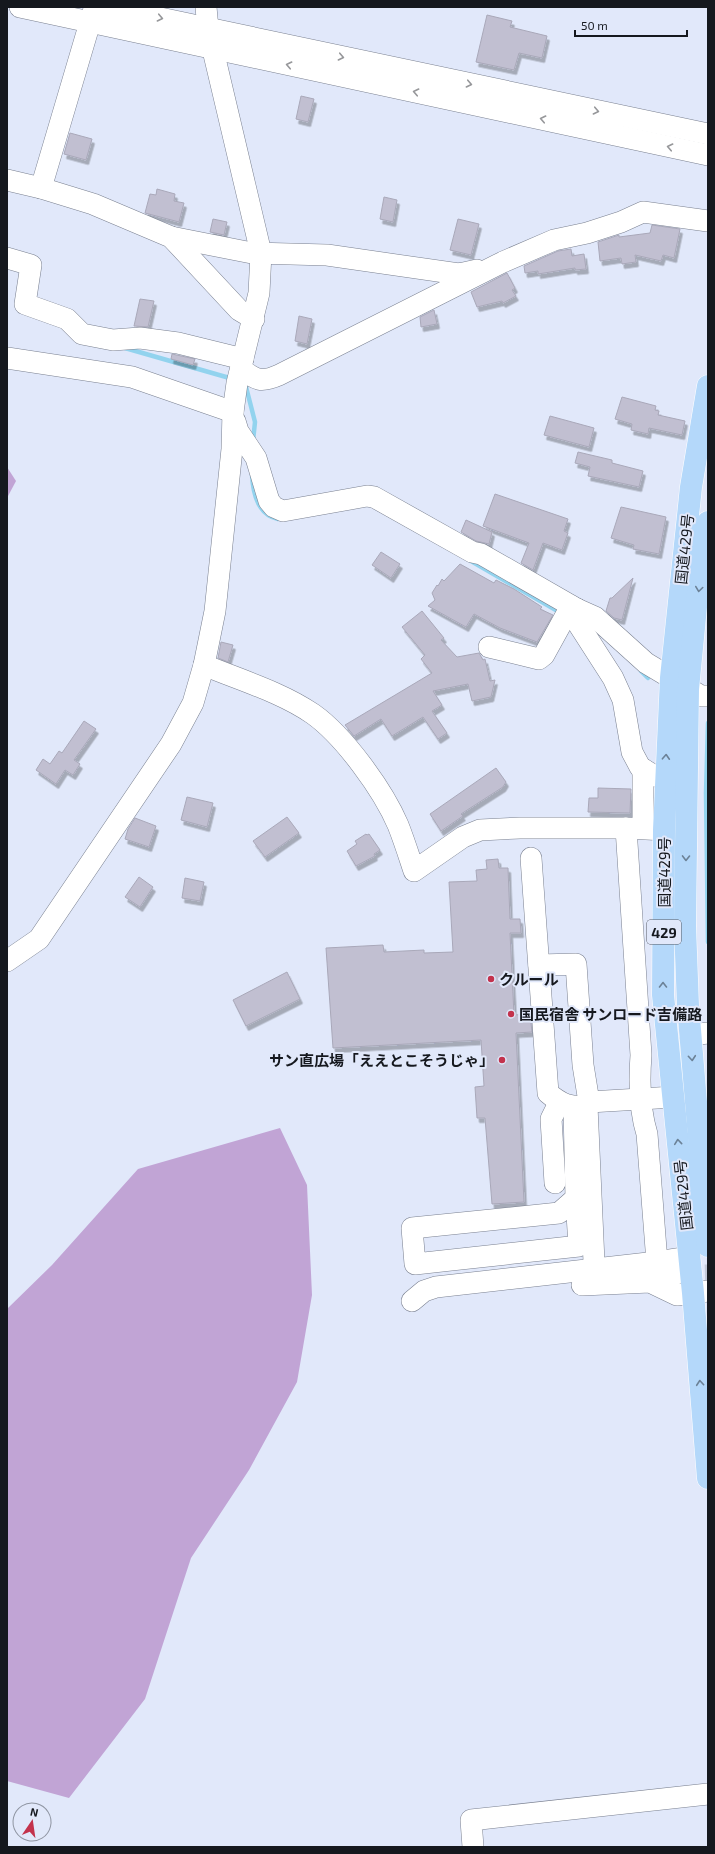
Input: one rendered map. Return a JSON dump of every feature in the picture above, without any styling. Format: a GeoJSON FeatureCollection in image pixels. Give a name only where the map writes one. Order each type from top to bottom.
{"type":"FeatureCollection","features":[{"type":"Feature","properties":{"kind":"highway","name":"国道429号"},"geometry":{"type":"LineString","coordinates":[[708,386],[701,468],[689,688],[685,926],[699,1034],[695,1095],[708,1246]]}},
{"type":"Feature","properties":{"kind":"highway","name":"国道429号"},"geometry":{"type":"LineString","coordinates":[[708,522],[696,607],[689,688],[665,779],[644,829],[690,1257],[701,1292],[708,1478]]}},
{"type":"Feature","properties":{"kind":"street"},"geometry":{"type":"LineString","coordinates":[[20,7],[92,15],[213,49],[708,155]]}},
{"type":"Feature","properties":{"kind":"street"},"geometry":{"type":"LineString","coordinates":[[108,7],[708,134]]}},
{"type":"Feature","properties":{"kind":"street"},"geometry":{"type":"LineString","coordinates":[[7,962],[39,939],[172,744],[193,703],[204,665],[216,603],[231,457],[233,412],[240,371],[254,319],[259,293],[261,253],[208,29],[206,7]]}},
{"type":"Feature","properties":{"kind":"street"},"geometry":{"type":"LineString","coordinates":[[41,188],[92,15]]}},
{"type":"Feature","properties":{"kind":"street"},"geometry":{"type":"LineString","coordinates":[[7,180],[41,188],[93,204],[171,237],[261,253],[327,255],[459,274],[503,262]]}},
{"type":"Feature","properties":{"kind":"street"},"geometry":{"type":"LineString","coordinates":[[7,258],[31,265],[25,304],[68,319],[82,334],[113,340],[140,338],[178,342],[254,379],[266,381],[503,262],[554,240],[587,233],[621,222],[643,212],[708,221]]}},
{"type":"Feature","properties":{"kind":"street"},"geometry":{"type":"LineString","coordinates":[[171,237],[239,310],[254,319]]}},
{"type":"Feature","properties":{"kind":"street"},"geometry":{"type":"LineString","coordinates":[[7,358],[132,377],[233,412]]}},
{"type":"Feature","properties":{"kind":"street"},"geometry":{"type":"LineString","coordinates":[[233,412],[238,431],[256,458],[268,501],[274,507],[283,510],[367,496],[374,497],[472,552],[481,554],[574,608],[595,617],[646,663],[689,688]]}},
{"type":"Feature","properties":{"kind":"street"},"geometry":{"type":"LineString","coordinates":[[489,647],[538,659],[544,655],[574,608]]}},
{"type":"Feature","properties":{"kind":"street"},"geometry":{"type":"LineString","coordinates":[[574,608],[577,622],[613,678],[623,700],[632,752],[640,767],[653,775],[687,786]]}},
{"type":"Feature","properties":{"kind":"street"},"geometry":{"type":"LineString","coordinates":[[204,665],[278,695],[312,714],[336,733],[356,757],[385,802],[397,824],[414,871],[463,837],[480,830],[520,828],[644,829],[686,831]]}},
{"type":"Feature","properties":{"kind":"street"},"geometry":{"type":"LineString","coordinates":[[644,769],[641,1099],[642,1116],[647,1134],[656,1262]]}},
{"type":"Feature","properties":{"kind":"street"},"geometry":{"type":"LineString","coordinates":[[530,858],[548,1093],[577,1105]]}},
{"type":"Feature","properties":{"kind":"street"},"geometry":{"type":"LineString","coordinates":[[539,965],[576,964],[583,1064],[577,1105],[576,1198],[579,1246],[415,1264],[412,1228],[559,1213],[576,1198]]}},
{"type":"Feature","properties":{"kind":"street"},"geometry":{"type":"LineString","coordinates":[[555,1183],[551,1119],[577,1105],[695,1095]]}},
{"type":"Feature","properties":{"kind":"street"},"geometry":{"type":"LineString","coordinates":[[577,1105],[595,1276]]}},
{"type":"Feature","properties":{"kind":"street"},"geometry":{"type":"LineString","coordinates":[[407,1302],[595,1276],[656,1262],[690,1257]]}},
{"type":"Feature","properties":{"kind":"street"},"geometry":{"type":"LineString","coordinates":[[595,1276],[656,1273],[673,1276]]}},
{"type":"Feature","properties":{"kind":"street"},"geometry":{"type":"LineString","coordinates":[[595,1276],[650,1282],[677,1295],[701,1292]]}},
{"type":"Feature","properties":{"kind":"street"},"geometry":{"type":"LineString","coordinates":[[474,1847],[471,1820],[708,1794]]}},
{"type":"Feature","properties":{"kind":"shaded area"},"geometry":{"type":"Polygon","coordinates":[[[7,467],[16,481],[7,498],[7,467]]]}},
{"type":"Feature","properties":{"kind":"shaded area"},"geometry":{"type":"Polygon","coordinates":[[[280,1128],[307,1185],[312,1295],[297,1382],[249,1470],[191,1558],[145,1699],[69,1798],[7,1781],[7,1309],[52,1265],[138,1169],[280,1128]]]}},
{"type":"Feature","properties":{"kind":"building"},"geometry":{"type":"Polygon","coordinates":[[[487,15],[512,21],[510,27],[547,36],[542,58],[519,53],[514,70],[476,62],[487,15]]]}},
{"type":"Feature","properties":{"kind":"building"},"geometry":{"type":"Polygon","coordinates":[[[301,96],[314,99],[308,122],[296,119],[301,96]]]}},
{"type":"Feature","properties":{"kind":"building"},"geometry":{"type":"Polygon","coordinates":[[[70,133],[92,139],[86,160],[64,154],[70,133]]]}},
{"type":"Feature","properties":{"kind":"building"},"geometry":{"type":"Polygon","coordinates":[[[157,189],[175,194],[174,201],[184,203],[179,222],[145,213],[150,194],[156,195],[157,189]]]}},
{"type":"Feature","properties":{"kind":"building"},"geometry":{"type":"Polygon","coordinates":[[[384,197],[397,200],[393,222],[380,219],[384,197]]]}},
{"type":"Feature","properties":{"kind":"building"},"geometry":{"type":"Polygon","coordinates":[[[213,219],[227,222],[224,235],[210,232],[213,219]]]}},
{"type":"Feature","properties":{"kind":"building"},"geometry":{"type":"Polygon","coordinates":[[[458,219],[479,224],[471,255],[450,250],[458,219]]]}},
{"type":"Feature","properties":{"kind":"building"},"geometry":{"type":"Polygon","coordinates":[[[652,225],[680,229],[674,258],[663,255],[661,261],[635,255],[636,262],[622,264],[621,258],[600,261],[598,242],[619,235],[619,237],[650,233],[652,225]]]}},
{"type":"Feature","properties":{"kind":"building"},"geometry":{"type":"Polygon","coordinates":[[[571,249],[572,256],[584,254],[586,269],[575,270],[575,268],[538,274],[538,271],[525,273],[524,266],[558,251],[571,249]]]}},
{"type":"Feature","properties":{"kind":"building"},"geometry":{"type":"Polygon","coordinates":[[[507,273],[515,288],[512,290],[516,296],[503,303],[502,301],[477,307],[471,292],[507,273]]]}},
{"type":"Feature","properties":{"kind":"building"},"geometry":{"type":"Polygon","coordinates":[[[140,299],[154,301],[148,327],[134,326],[140,299]]]}},
{"type":"Feature","properties":{"kind":"building"},"geometry":{"type":"Polygon","coordinates":[[[434,310],[437,324],[421,327],[420,317],[434,310]]]}},
{"type":"Feature","properties":{"kind":"building"},"geometry":{"type":"Polygon","coordinates":[[[299,316],[312,319],[307,344],[295,341],[299,316]]]}},
{"type":"Feature","properties":{"kind":"building"},"geometry":{"type":"Polygon","coordinates":[[[172,354],[195,359],[193,365],[171,359],[172,354]]]}},
{"type":"Feature","properties":{"kind":"building"},"geometry":{"type":"Polygon","coordinates":[[[622,397],[656,406],[655,410],[659,411],[658,415],[685,421],[682,435],[649,428],[648,434],[631,430],[632,424],[615,419],[622,397]]]}},
{"type":"Feature","properties":{"kind":"building"},"geometry":{"type":"Polygon","coordinates":[[[550,416],[594,428],[589,447],[544,435],[550,416]]]}},
{"type":"Feature","properties":{"kind":"building"},"geometry":{"type":"Polygon","coordinates":[[[578,452],[612,460],[612,463],[643,471],[639,487],[588,476],[590,467],[575,463],[578,452]]]}},
{"type":"Feature","properties":{"kind":"building"},"geometry":{"type":"Polygon","coordinates":[[[495,494],[568,519],[564,531],[568,533],[562,550],[543,543],[533,570],[521,563],[529,543],[483,526],[495,494]]]}},
{"type":"Feature","properties":{"kind":"building"},"geometry":{"type":"Polygon","coordinates":[[[621,507],[666,517],[659,554],[633,549],[634,545],[611,538],[621,507]]]}},
{"type":"Feature","properties":{"kind":"building"},"geometry":{"type":"Polygon","coordinates":[[[466,520],[492,532],[489,544],[476,541],[461,532],[466,520]]]}},
{"type":"Feature","properties":{"kind":"building"},"geometry":{"type":"Polygon","coordinates":[[[381,552],[400,564],[391,578],[372,565],[381,552]]]}},
{"type":"Feature","properties":{"kind":"building"},"geometry":{"type":"Polygon","coordinates":[[[460,564],[494,583],[496,580],[514,589],[542,607],[540,609],[553,615],[537,642],[500,628],[474,614],[466,627],[428,606],[435,600],[432,593],[437,585],[438,586],[442,579],[444,581],[460,564]]]}},
{"type":"Feature","properties":{"kind":"building"},"geometry":{"type":"Polygon","coordinates":[[[633,578],[622,620],[614,618],[606,611],[610,598],[612,598],[633,578]]]}},
{"type":"Feature","properties":{"kind":"building"},"geometry":{"type":"Polygon","coordinates":[[[422,611],[444,638],[441,640],[457,657],[479,653],[483,660],[485,659],[490,681],[495,680],[491,697],[472,701],[468,684],[433,691],[442,705],[432,711],[447,733],[438,739],[423,717],[392,736],[381,719],[354,736],[345,725],[432,673],[421,659],[425,655],[402,627],[422,611]]]}},
{"type":"Feature","properties":{"kind":"building"},"geometry":{"type":"Polygon","coordinates":[[[221,642],[233,645],[228,662],[218,658],[221,642]]]}},
{"type":"Feature","properties":{"kind":"building"},"geometry":{"type":"Polygon","coordinates":[[[84,721],[96,729],[74,760],[80,764],[73,775],[65,770],[56,784],[36,770],[43,759],[50,764],[59,751],[62,753],[84,721]]]}},
{"type":"Feature","properties":{"kind":"building"},"geometry":{"type":"Polygon","coordinates":[[[496,768],[506,782],[503,787],[461,814],[463,816],[441,831],[430,814],[496,768]]]}},
{"type":"Feature","properties":{"kind":"building"},"geometry":{"type":"Polygon","coordinates":[[[598,788],[631,789],[630,813],[588,812],[589,798],[598,798],[598,788]]]}},
{"type":"Feature","properties":{"kind":"building"},"geometry":{"type":"Polygon","coordinates":[[[187,797],[213,803],[207,827],[181,820],[187,797]]]}},
{"type":"Feature","properties":{"kind":"building"},"geometry":{"type":"Polygon","coordinates":[[[287,817],[299,833],[265,857],[253,841],[287,817]]]}},
{"type":"Feature","properties":{"kind":"building"},"geometry":{"type":"Polygon","coordinates":[[[135,818],[156,826],[149,847],[125,839],[128,829],[135,818]]]}},
{"type":"Feature","properties":{"kind":"building"},"geometry":{"type":"Polygon","coordinates":[[[366,834],[369,834],[380,850],[374,854],[375,856],[356,866],[347,851],[357,844],[355,841],[366,834]]]}},
{"type":"Feature","properties":{"kind":"building"},"geometry":{"type":"Polygon","coordinates":[[[498,859],[499,868],[508,868],[510,919],[520,919],[521,933],[510,933],[514,1015],[530,1014],[532,1032],[516,1033],[524,1202],[492,1204],[485,1118],[477,1118],[475,1087],[484,1086],[481,1040],[333,1048],[326,948],[383,945],[384,952],[424,950],[424,953],[453,952],[449,882],[477,881],[476,870],[487,869],[486,860],[498,859]]]}},
{"type":"Feature","properties":{"kind":"building"},"geometry":{"type":"Polygon","coordinates":[[[139,877],[153,887],[140,907],[125,897],[139,877]]]}},
{"type":"Feature","properties":{"kind":"building"},"geometry":{"type":"Polygon","coordinates":[[[185,878],[204,882],[200,901],[182,898],[185,878]]]}},
{"type":"Feature","properties":{"kind":"building"},"geometry":{"type":"Polygon","coordinates":[[[287,972],[300,999],[246,1026],[233,1000],[287,972]]]}},
{"type":"Feature","properties":{"kind":"waterway"},"geometry":{"type":"LineString","coordinates":[[125,348],[233,379]]}},
{"type":"Feature","properties":{"kind":"waterway"},"geometry":{"type":"LineString","coordinates":[[245,383],[255,422],[253,441]]}},
{"type":"Feature","properties":{"kind":"waterway"},"geometry":{"type":"LineString","coordinates":[[252,475],[255,496],[258,503],[266,513],[271,517],[278,519]]}},
{"type":"Feature","properties":{"kind":"waterway"},"geometry":{"type":"LineString","coordinates":[[471,561],[561,613]]}},
{"type":"Feature","properties":{"kind":"waterway"},"geometry":{"type":"LineString","coordinates":[[641,671],[648,678]]}},
{"type":"Feature","properties":{"kind":"waterway"},"geometry":{"type":"LineString","coordinates":[[708,723],[706,793],[708,942]]}},
{"type":"Feature","properties":{"kind":"tunnel"},"geometry":{"type":"LineString","coordinates":[[674,1276],[708,1275]]}},
{"type":"Feature","properties":{"kind":"place","name":"クルール"},"geometry":{"type":"Point","coordinates":[491,979]}},
{"type":"Feature","properties":{"kind":"place","name":"国民宿舎 サンロード吉備路"},"geometry":{"type":"Point","coordinates":[511,1014]}},
{"type":"Feature","properties":{"kind":"place","name":"サン直広場「ええとこそうじゃ」"},"geometry":{"type":"Point","coordinates":[502,1060]}}]}
